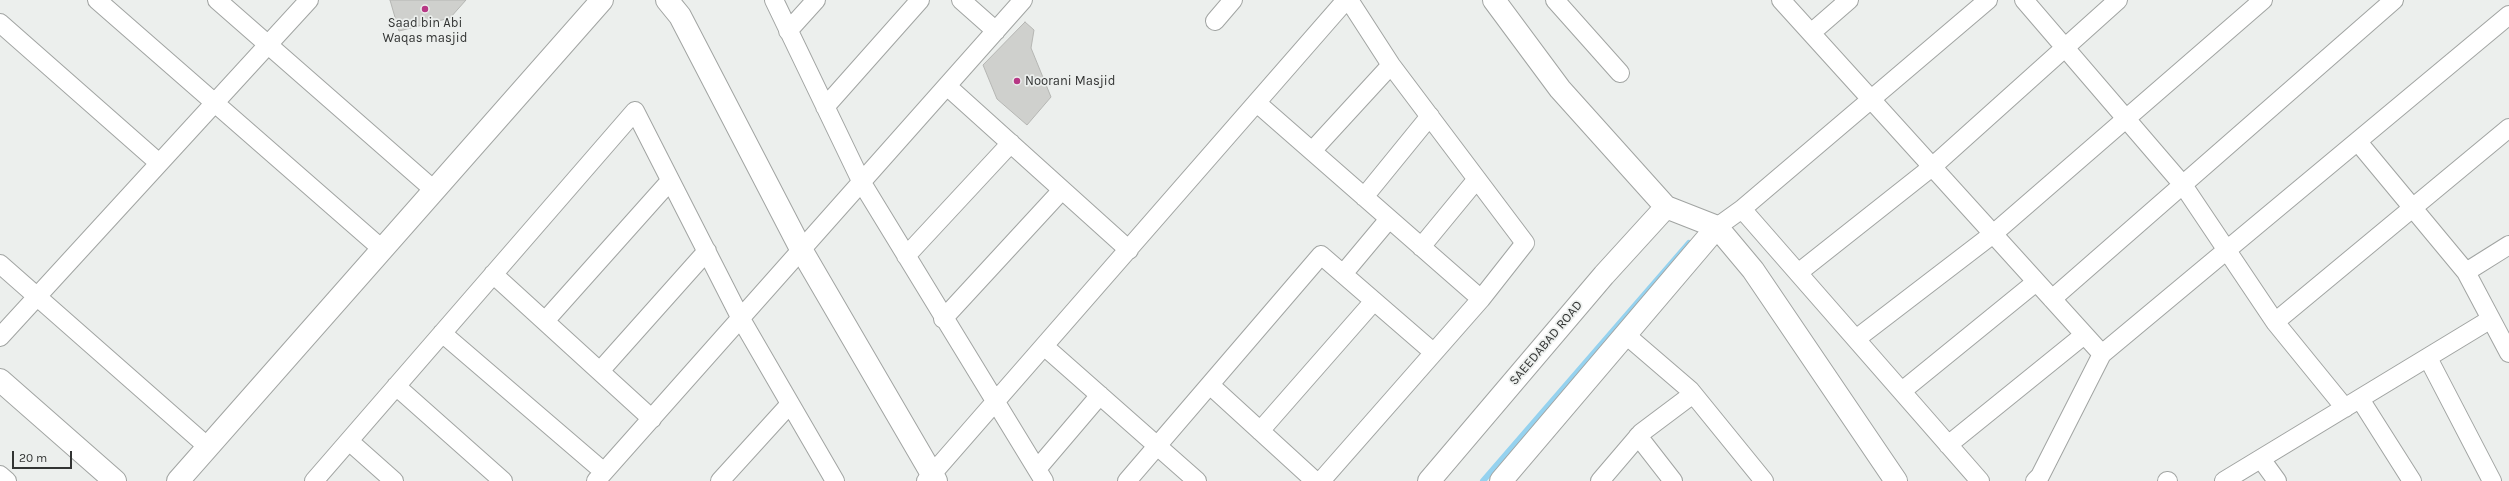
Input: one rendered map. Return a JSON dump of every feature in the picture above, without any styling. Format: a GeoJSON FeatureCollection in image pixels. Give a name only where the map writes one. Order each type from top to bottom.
{"type":"FeatureCollection","features":[{"type":"Feature","properties":{"kind":"street"},"geometry":{"type":"LineString","coordinates":[[96,0],[382,249]]}},
{"type":"Feature","properties":{"kind":"street"},"geometry":{"type":"LineString","coordinates":[[217,0],[434,190]]}},
{"type":"Feature","properties":{"kind":"street"},"geometry":{"type":"LineString","coordinates":[[0,336],[309,0]]}},
{"type":"Feature","properties":{"kind":"street"},"geometry":{"type":"LineString","coordinates":[[178,481],[602,0]]}},
{"type":"Feature","properties":{"kind":"street"},"geometry":{"type":"LineString","coordinates":[[667,0],[680,16],[802,251],[931,479],[1044,346],[1348,0],[1390,65],[1525,243],[1481,299],[1321,481]]}},
{"type":"Feature","properties":{"kind":"street"},"geometry":{"type":"LineString","coordinates":[[774,0],[862,183],[943,320],[996,402],[1040,475],[1100,395]]}},
{"type":"Feature","properties":{"kind":"street"},"geometry":{"type":"LineString","coordinates":[[788,31],[816,0]]}},
{"type":"Feature","properties":{"kind":"street"},"geometry":{"type":"LineString","coordinates":[[825,107],[920,0]]}},
{"type":"Feature","properties":{"kind":"street"},"geometry":{"type":"LineString","coordinates":[[961,0],[996,31]]}},
{"type":"Feature","properties":{"kind":"street"},"geometry":{"type":"LineString","coordinates":[[442,333],[600,476],[802,251],[1023,0]]}},
{"type":"Feature","properties":{"kind":"street"},"geometry":{"type":"LineString","coordinates":[[1215,21],[1233,0]]}},
{"type":"Feature","properties":{"kind":"street"},"geometry":{"type":"LineString","coordinates":[[1494,0],[1560,89],[1666,207],[1717,227],[1753,270],[1896,481]]}},
{"type":"Feature","properties":{"kind":"street"},"geometry":{"type":"LineString","coordinates":[[1555,0],[1620,73]]}},
{"type":"Feature","properties":{"kind":"street"},"geometry":{"type":"LineString","coordinates":[[1781,0],[2102,354]]}},
{"type":"Feature","properties":{"kind":"street"},"geometry":{"type":"LineString","coordinates":[[1811,33],[1849,0]]}},
{"type":"Feature","properties":{"kind":"street"},"geometry":{"type":"LineString","coordinates":[[1501,481],[1717,227],[1742,209],[1988,0]]}},
{"type":"Feature","properties":{"kind":"street"},"geometry":{"type":"LineString","coordinates":[[2024,0],[2183,184],[2275,322],[2353,403],[2412,481]]}},
{"type":"Feature","properties":{"kind":"street"},"geometry":{"type":"LineString","coordinates":[[1798,273],[1932,167],[2118,0]]}},
{"type":"Feature","properties":{"kind":"street"},"geometry":{"type":"LineString","coordinates":[[1856,339],[1993,234],[2263,0]]}},
{"type":"Feature","properties":{"kind":"street"},"geometry":{"type":"LineString","coordinates":[[2052,299],[2394,0]]}},
{"type":"Feature","properties":{"kind":"street"},"geometry":{"type":"LineString","coordinates":[[2034,481],[2040,476],[2102,354],[2509,15]]}},
{"type":"Feature","properties":{"kind":"street"},"geometry":{"type":"LineString","coordinates":[[0,23],[159,163]]}},
{"type":"Feature","properties":{"kind":"street"},"geometry":{"type":"LineString","coordinates":[[1312,151],[1390,65]]}},
{"type":"Feature","properties":{"kind":"street"},"geometry":{"type":"LineString","coordinates":[[947,86],[1129,250]]}},
{"type":"Feature","properties":{"kind":"street"},"geometry":{"type":"LineString","coordinates":[[1257,103],[1481,299]]}},
{"type":"Feature","properties":{"kind":"street"},"geometry":{"type":"LineString","coordinates":[[314,481],[635,111],[741,319],[790,404],[830,479]]}},
{"type":"Feature","properties":{"kind":"street"},"geometry":{"type":"LineString","coordinates":[[1364,197],[1430,116]]}},
{"type":"Feature","properties":{"kind":"street"},"geometry":{"type":"LineString","coordinates":[[2275,322],[2509,128]]}},
{"type":"Feature","properties":{"kind":"street"},"geometry":{"type":"LineString","coordinates":[[2358,142],[2466,272],[2509,353]]}},
{"type":"Feature","properties":{"kind":"street"},"geometry":{"type":"LineString","coordinates":[[906,256],[1011,143]]}},
{"type":"Feature","properties":{"kind":"street"},"geometry":{"type":"LineString","coordinates":[[1421,247],[1477,179]]}},
{"type":"Feature","properties":{"kind":"street"},"geometry":{"type":"LineString","coordinates":[[545,321],[670,181]]}},
{"type":"Feature","properties":{"kind":"street"},"geometry":{"type":"LineString","coordinates":[[943,320],[1062,190]]}},
{"type":"Feature","properties":{"kind":"street","name":"SAEEDABAD ROAD"},"geometry":{"type":"LineString","coordinates":[[1429,481],[1599,281],[1666,207]]}},
{"type":"Feature","properties":{"kind":"street"},"geometry":{"type":"LineString","coordinates":[[1742,209],[1980,481]]}},
{"type":"Feature","properties":{"kind":"street"},"geometry":{"type":"LineString","coordinates":[[1343,274],[1389,219]]}},
{"type":"Feature","properties":{"kind":"street"},"geometry":{"type":"LineString","coordinates":[[2466,272],[2509,245]]}},
{"type":"Feature","properties":{"kind":"street"},"geometry":{"type":"LineString","coordinates":[[600,371],[707,251]]}},
{"type":"Feature","properties":{"kind":"street"},"geometry":{"type":"LineString","coordinates":[[1127,481],[1322,255],[1433,352]]}},
{"type":"Feature","properties":{"kind":"street"},"geometry":{"type":"LineString","coordinates":[[0,264],[208,447]]}},
{"type":"Feature","properties":{"kind":"street"},"geometry":{"type":"LineString","coordinates":[[493,274],[652,418]]}},
{"type":"Feature","properties":{"kind":"street"},"geometry":{"type":"LineString","coordinates":[[1902,391],[2036,282]]}},
{"type":"Feature","properties":{"kind":"street"},"geometry":{"type":"LineString","coordinates":[[1260,431],[1374,301]]}},
{"type":"Feature","properties":{"kind":"street"},"geometry":{"type":"LineString","coordinates":[[2224,481],[2491,319]]}},
{"type":"Feature","properties":{"kind":"street"},"geometry":{"type":"LineString","coordinates":[[1626,335],[1693,394],[1764,481]]}},
{"type":"Feature","properties":{"kind":"street"},"geometry":{"type":"LineString","coordinates":[[1948,445],[2084,335]]}},
{"type":"Feature","properties":{"kind":"street"},"geometry":{"type":"LineString","coordinates":[[1044,346],[1197,481]]}},
{"type":"Feature","properties":{"kind":"street"},"geometry":{"type":"LineString","coordinates":[[2428,358],[2492,481]]}},
{"type":"Feature","properties":{"kind":"street"},"geometry":{"type":"LineString","coordinates":[[0,380],[115,481]]}},
{"type":"Feature","properties":{"kind":"street"},"geometry":{"type":"LineString","coordinates":[[1210,385],[1315,481]]}},
{"type":"Feature","properties":{"kind":"street"},"geometry":{"type":"LineString","coordinates":[[396,386],[503,481]]}},
{"type":"Feature","properties":{"kind":"street"},"geometry":{"type":"LineString","coordinates":[[1600,481],[1638,436],[1693,394]]}},
{"type":"Feature","properties":{"kind":"street"},"geometry":{"type":"LineString","coordinates":[[720,481],[790,404]]}},
{"type":"Feature","properties":{"kind":"street"},"geometry":{"type":"LineString","coordinates":[[1638,436],[1673,481]]}},
{"type":"Feature","properties":{"kind":"street"},"geometry":{"type":"LineString","coordinates":[[349,441],[394,481]]}},
{"type":"Feature","properties":{"kind":"street"},"geometry":{"type":"LineString","coordinates":[[2261,458],[2277,481]]}},
{"type":"Feature","properties":{"kind":"street"},"geometry":{"type":"LineString","coordinates":[[0,475],[7,481]]}},
{"type":"Feature","properties":{"kind":"building","name":"Saad bin Abi Waqas masjid"},"geometry":{"type":"Polygon","coordinates":[[[390,0],[466,0],[450,18],[399,31],[390,0]]]}},
{"type":"Feature","properties":{"kind":"building","name":"Noorani Masjid"},"geometry":{"type":"Polygon","coordinates":[[[1025,22],[1034,30],[1031,48],[1051,97],[1027,125],[997,99],[983,65],[1025,22]]]}},
{"type":"Feature","properties":{"kind":"waterway"},"geometry":{"type":"LineString","coordinates":[[1483,481],[1689,243]]}},
{"type":"Feature","properties":{"kind":"place","name":"Saad bin Abi Waqas masjid"},"geometry":{"type":"Point","coordinates":[425,9]}},
{"type":"Feature","properties":{"kind":"place","name":"Noorani Masjid"},"geometry":{"type":"Point","coordinates":[1017,81]}}]}
